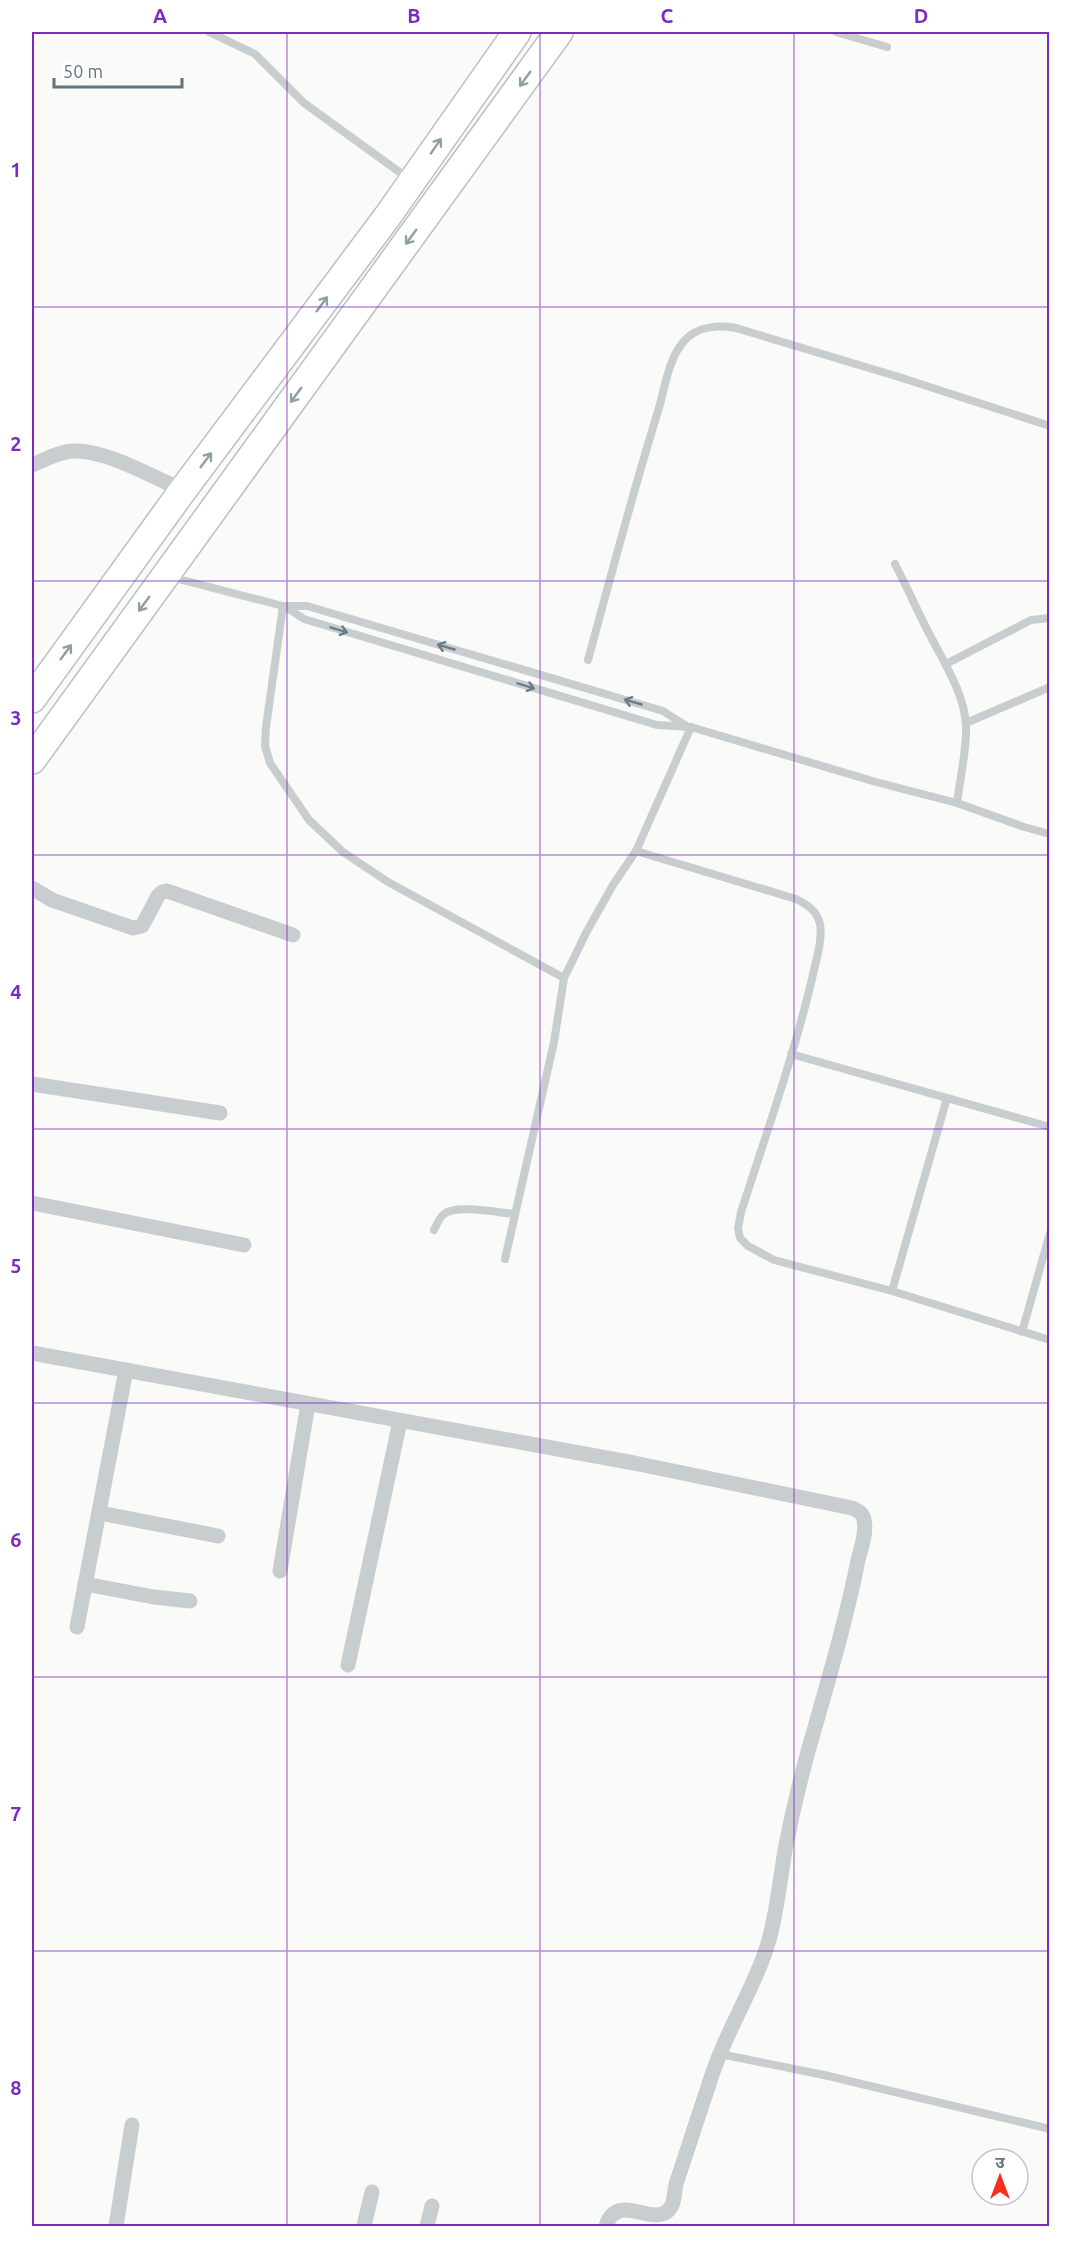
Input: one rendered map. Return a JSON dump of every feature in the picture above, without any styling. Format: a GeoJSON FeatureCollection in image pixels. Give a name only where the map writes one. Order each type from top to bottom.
{"type":"FeatureCollection","features":[{"type":"Feature","properties":{"kind":"highway"},"geometry":{"type":"LineString","coordinates":[[32,699],[183,490],[412,181],[517,32]]}},
{"type":"Feature","properties":{"kind":"highway"},"geometry":{"type":"LineString","coordinates":[[32,760],[559,32]]}},
{"type":"Feature","properties":{"kind":"street"},"geometry":{"type":"LineString","coordinates":[[32,465],[70,451],[89,452],[114,460],[183,490]]}},
{"type":"Feature","properties":{"kind":"street"},"geometry":{"type":"LineString","coordinates":[[32,888],[52,900],[133,928],[142,926],[158,896],[167,891],[292,935]]}},
{"type":"Feature","properties":{"kind":"street"},"geometry":{"type":"LineString","coordinates":[[32,1084],[220,1113]]}},
{"type":"Feature","properties":{"kind":"street"},"geometry":{"type":"LineString","coordinates":[[32,1203],[244,1245]]}},
{"type":"Feature","properties":{"kind":"street"},"geometry":{"type":"LineString","coordinates":[[32,1353],[634,1463],[852,1508],[862,1513],[865,1521],[864,1533],[850,1598],[835,1660],[806,1757],[790,1825],[769,1939],[754,1983],[720,2054],[676,2182],[672,2206],[666,2212],[658,2214],[615,2211],[609,2216],[606,2226]]}},
{"type":"Feature","properties":{"kind":"street"},"geometry":{"type":"LineString","coordinates":[[77,1627],[126,1370]]}},
{"type":"Feature","properties":{"kind":"street"},"geometry":{"type":"LineString","coordinates":[[280,1571],[308,1404]]}},
{"type":"Feature","properties":{"kind":"street"},"geometry":{"type":"LineString","coordinates":[[348,1665],[400,1421]]}},
{"type":"Feature","properties":{"kind":"street"},"geometry":{"type":"LineString","coordinates":[[99,1514],[218,1536]]}},
{"type":"Feature","properties":{"kind":"street"},"geometry":{"type":"LineString","coordinates":[[85,1584],[154,1597],[190,1601]]}},
{"type":"Feature","properties":{"kind":"street"},"geometry":{"type":"LineString","coordinates":[[116,2226],[132,2125]]}},
{"type":"Feature","properties":{"kind":"street"},"geometry":{"type":"LineString","coordinates":[[364,2226],[372,2192]]}},
{"type":"Feature","properties":{"kind":"street"},"geometry":{"type":"LineString","coordinates":[[427,2226],[432,2206]]}},
{"type":"Feature","properties":{"kind":"lane"},"geometry":{"type":"LineString","coordinates":[[209,32],[255,54],[321,117],[412,181]]}},
{"type":"Feature","properties":{"kind":"lane"},"geometry":{"type":"LineString","coordinates":[[836,32],[887,47]]}},
{"type":"Feature","properties":{"kind":"lane"},"geometry":{"type":"LineString","coordinates":[[588,660],[651,432],[676,353],[686,339],[702,329],[722,326],[736,328],[1050,426]]}},
{"type":"Feature","properties":{"kind":"lane"},"geometry":{"type":"LineString","coordinates":[[896,564],[946,664],[962,703],[966,723],[966,742],[957,803]]}},
{"type":"Feature","properties":{"kind":"lane"},"geometry":{"type":"LineString","coordinates":[[165,576],[285,607],[307,606],[663,711],[688,726],[876,782],[957,803],[1050,834]]}},
{"type":"Feature","properties":{"kind":"lane"},"geometry":{"type":"LineString","coordinates":[[285,607],[304,619],[657,725],[688,726]]}},
{"type":"Feature","properties":{"kind":"lane"},"geometry":{"type":"LineString","coordinates":[[285,607],[265,746],[270,763],[309,820],[343,852],[388,882],[564,978]]}},
{"type":"Feature","properties":{"kind":"lane"},"geometry":{"type":"LineString","coordinates":[[946,664],[1031,620],[1050,618]]}},
{"type":"Feature","properties":{"kind":"lane"},"geometry":{"type":"LineString","coordinates":[[966,723],[1050,687]]}},
{"type":"Feature","properties":{"kind":"lane"},"geometry":{"type":"LineString","coordinates":[[505,1258],[554,1042],[564,978],[592,923],[636,851],[688,726]]}},
{"type":"Feature","properties":{"kind":"lane"},"geometry":{"type":"LineString","coordinates":[[636,851],[796,899],[807,904],[817,913],[821,927],[818,953],[791,1054],[741,1212],[738,1229],[740,1238],[748,1246],[774,1260],[892,1291],[1050,1341]]}},
{"type":"Feature","properties":{"kind":"lane"},"geometry":{"type":"LineString","coordinates":[[791,1054],[1050,1127]]}},
{"type":"Feature","properties":{"kind":"lane"},"geometry":{"type":"LineString","coordinates":[[892,1291],[946,1098]]}},
{"type":"Feature","properties":{"kind":"lane"},"geometry":{"type":"LineString","coordinates":[[434,1230],[439,1219],[446,1212],[456,1210],[515,1214]]}},
{"type":"Feature","properties":{"kind":"lane"},"geometry":{"type":"LineString","coordinates":[[1022,1332],[1050,1233]]}},
{"type":"Feature","properties":{"kind":"lane"},"geometry":{"type":"LineString","coordinates":[[720,2054],[824,2075],[1050,2130]]}}]}
